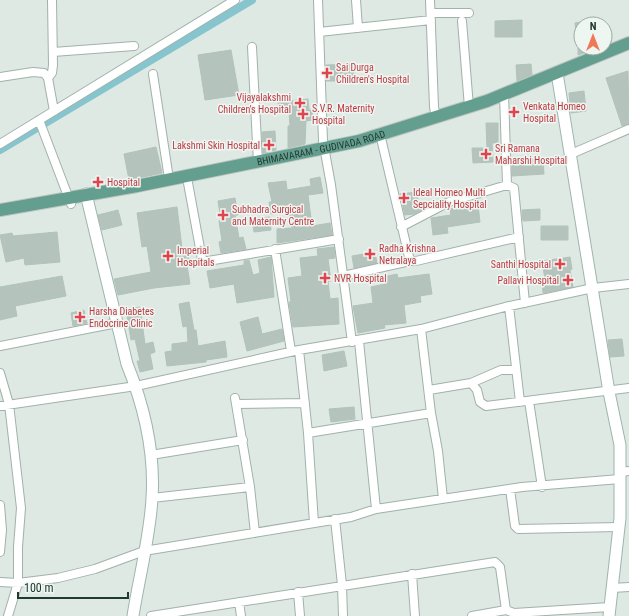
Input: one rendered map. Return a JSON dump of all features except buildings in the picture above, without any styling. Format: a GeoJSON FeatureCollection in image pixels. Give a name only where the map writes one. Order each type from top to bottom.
{"type":"FeatureCollection","features":[{"type":"Feature","properties":{"kind":"main road","name":"BHIMAVARAM - GUDIVADA ROAD"},"geometry":{"type":"LineString","coordinates":[[0,210],[188,183],[381,138],[504,98],[557,76],[629,43]]}},
{"type":"Feature","properties":{"kind":"main road","name":"BHIMAVARAM - GUDIVADA ROAD"},"geometry":{"type":"LineString","coordinates":[[557,76],[629,50]]}},
{"type":"Feature","properties":{"kind":"main road","name":"BHIMAVARAM - GUDIVADA ROAD"},"geometry":{"type":"LineString","coordinates":[[381,138],[469,106],[504,98]]}},
{"type":"Feature","properties":{"kind":"main road","name":"BHIMAVARAM - GUDIVADA ROAD"},"geometry":{"type":"LineString","coordinates":[[87,198],[169,179],[258,162],[324,152]]}},
{"type":"Feature","properties":{"kind":"main road","name":"BHIMAVARAM - GUDIVADA ROAD"},"geometry":{"type":"LineString","coordinates":[[0,217],[70,201]]}},
{"type":"Feature","properties":{"kind":"street"},"geometry":{"type":"LineString","coordinates":[[48,78],[53,68],[52,0]]}},
{"type":"Feature","properties":{"kind":"street"},"geometry":{"type":"LineString","coordinates":[[0,144],[235,0]]}},
{"type":"Feature","properties":{"kind":"street"},"geometry":{"type":"LineString","coordinates":[[318,0],[324,152],[332,185],[343,276],[368,423],[376,509]]}},
{"type":"Feature","properties":{"kind":"street"},"geometry":{"type":"LineString","coordinates":[[356,0],[358,28]]}},
{"type":"Feature","properties":{"kind":"street"},"geometry":{"type":"LineString","coordinates":[[430,0],[434,107],[436,117]]}},
{"type":"Feature","properties":{"kind":"street"},"geometry":{"type":"LineString","coordinates":[[319,32],[468,13]]}},
{"type":"Feature","properties":{"kind":"street"},"geometry":{"type":"LineString","coordinates":[[462,21],[469,106]]}},
{"type":"Feature","properties":{"kind":"street"},"geometry":{"type":"LineString","coordinates":[[53,52],[134,46]]}},
{"type":"Feature","properties":{"kind":"street"},"geometry":{"type":"LineString","coordinates":[[252,47],[258,162]]}},
{"type":"Feature","properties":{"kind":"street"},"geometry":{"type":"LineString","coordinates":[[0,77],[33,72],[44,73],[48,78],[54,111]]}},
{"type":"Feature","properties":{"kind":"street"},"geometry":{"type":"LineString","coordinates":[[153,74],[169,179]]}},
{"type":"Feature","properties":{"kind":"street"},"geometry":{"type":"LineString","coordinates":[[472,616],[506,610],[514,613],[609,611],[619,527],[623,474],[620,445],[609,392],[557,76]]}},
{"type":"Feature","properties":{"kind":"street"},"geometry":{"type":"LineString","coordinates":[[504,98],[507,185]]}},
{"type":"Feature","properties":{"kind":"street"},"geometry":{"type":"LineString","coordinates":[[39,121],[70,201]]}},
{"type":"Feature","properties":{"kind":"street"},"geometry":{"type":"LineString","coordinates":[[571,154],[629,129]]}},
{"type":"Feature","properties":{"kind":"street"},"geometry":{"type":"LineString","coordinates":[[381,138],[410,261]]}},
{"type":"Feature","properties":{"kind":"street"},"geometry":{"type":"LineString","coordinates":[[188,183],[202,259],[208,261],[275,248],[338,239]]}},
{"type":"Feature","properties":{"kind":"street"},"geometry":{"type":"LineString","coordinates":[[401,227],[449,202],[507,185],[514,188],[525,303]]}},
{"type":"Feature","properties":{"kind":"street"},"geometry":{"type":"LineString","coordinates":[[87,198],[127,364],[136,386],[147,427],[151,455],[152,498],[133,616]]}},
{"type":"Feature","properties":{"kind":"street"},"geometry":{"type":"LineString","coordinates":[[343,276],[519,237]]}},
{"type":"Feature","properties":{"kind":"street"},"geometry":{"type":"LineString","coordinates":[[275,248],[305,403],[314,523]]}},
{"type":"Feature","properties":{"kind":"street"},"geometry":{"type":"LineString","coordinates":[[0,406],[136,386],[295,350],[421,329],[509,306],[593,288],[629,284]]}},
{"type":"Feature","properties":{"kind":"street"},"geometry":{"type":"LineString","coordinates":[[509,306],[516,370],[542,487]]}},
{"type":"Feature","properties":{"kind":"street"},"geometry":{"type":"LineString","coordinates":[[0,346],[117,323]]}},
{"type":"Feature","properties":{"kind":"street"},"geometry":{"type":"LineString","coordinates":[[421,329],[431,413],[438,451],[442,499]]}},
{"type":"Feature","properties":{"kind":"street"},"geometry":{"type":"LineString","coordinates":[[429,390],[471,383],[501,370],[516,370]]}},
{"type":"Feature","properties":{"kind":"street"},"geometry":{"type":"LineString","coordinates":[[0,373],[9,404],[21,508],[18,547],[18,583],[8,616]]}},
{"type":"Feature","properties":{"kind":"street"},"geometry":{"type":"LineString","coordinates":[[471,383],[476,390],[480,402],[486,406],[609,392],[629,388]]}},
{"type":"Feature","properties":{"kind":"street"},"geometry":{"type":"LineString","coordinates":[[255,533],[250,487],[236,401],[305,403]]}},
{"type":"Feature","properties":{"kind":"street"},"geometry":{"type":"LineString","coordinates":[[308,433],[431,413]]}},
{"type":"Feature","properties":{"kind":"street"},"geometry":{"type":"LineString","coordinates":[[151,455],[243,440]]}},
{"type":"Feature","properties":{"kind":"street"},"geometry":{"type":"LineString","coordinates":[[0,582],[18,583],[58,578],[95,569],[144,551],[314,523],[376,509],[510,489],[542,487],[623,474]]}},
{"type":"Feature","properties":{"kind":"street"},"geometry":{"type":"LineString","coordinates":[[152,498],[250,487]]}},
{"type":"Feature","properties":{"kind":"street"},"geometry":{"type":"LineString","coordinates":[[510,489],[515,526],[518,529],[619,527]]}},
{"type":"Feature","properties":{"kind":"street"},"geometry":{"type":"LineString","coordinates":[[0,505],[0,552]]}},
{"type":"Feature","properties":{"kind":"street"},"geometry":{"type":"LineString","coordinates":[[335,519],[344,616]]}},
{"type":"Feature","properties":{"kind":"street"},"geometry":{"type":"LineString","coordinates":[[151,616],[495,562],[500,566],[506,610]]}},
{"type":"Feature","properties":{"kind":"street"},"geometry":{"type":"LineString","coordinates":[[412,574],[415,616]]}},
{"type":"Feature","properties":{"kind":"street"},"geometry":{"type":"LineString","coordinates":[[612,588],[629,587]]}},
{"type":"Feature","properties":{"kind":"street"},"geometry":{"type":"LineString","coordinates":[[298,592],[300,616]]}},
{"type":"Feature","properties":{"kind":"street"},"geometry":{"type":"LineString","coordinates":[[239,602],[241,616]]}},
{"type":"Feature","properties":{"kind":"waterway"},"geometry":{"type":"LineString","coordinates":[[0,150],[252,0]]}},
{"type":"Feature","properties":{"kind":"place","name":"Sai Durga Children's Hospital"},"geometry":{"type":"Point","coordinates":[327,73]}},
{"type":"Feature","properties":{"kind":"place","name":"Vijayalakshmi Children's Hospital"},"geometry":{"type":"Point","coordinates":[300,103]}},
{"type":"Feature","properties":{"kind":"place","name":"Venkata Homeo Hospital"},"geometry":{"type":"Point","coordinates":[514,112]}},
{"type":"Feature","properties":{"kind":"place","name":"S.V.R. Maternity Hospital"},"geometry":{"type":"Point","coordinates":[303,114]}},
{"type":"Feature","properties":{"kind":"place","name":"Lakshmi Skin Hospital"},"geometry":{"type":"Point","coordinates":[269,145]}},
{"type":"Feature","properties":{"kind":"place","name":"Sri Ramana Maharshi Hospital"},"geometry":{"type":"Point","coordinates":[486,154]}},
{"type":"Feature","properties":{"kind":"place","name":"Hospital"},"geometry":{"type":"Point","coordinates":[98,182]}},
{"type":"Feature","properties":{"kind":"place","name":"Ideal Homeo Multi Sepciality Hospital"},"geometry":{"type":"Point","coordinates":[404,198]}},
{"type":"Feature","properties":{"kind":"place","name":"Subhadra Surgical and Maternity Centre"},"geometry":{"type":"Point","coordinates":[223,215]}},
{"type":"Feature","properties":{"kind":"place","name":"Radha Krishna Netralaya"},"geometry":{"type":"Point","coordinates":[370,254]}},
{"type":"Feature","properties":{"kind":"place","name":"Imperial Hospitals"},"geometry":{"type":"Point","coordinates":[168,256]}},
{"type":"Feature","properties":{"kind":"place","name":"Santhi Hospital"},"geometry":{"type":"Point","coordinates":[560,264]}},
{"type":"Feature","properties":{"kind":"place","name":"NVR Hospital"},"geometry":{"type":"Point","coordinates":[325,278]}},
{"type":"Feature","properties":{"kind":"place","name":"Pallavi Hospital"},"geometry":{"type":"Point","coordinates":[568,280]}},
{"type":"Feature","properties":{"kind":"place","name":"Harsha Diabetes Endocrine Clinic"},"geometry":{"type":"Point","coordinates":[80,317]}}]}
